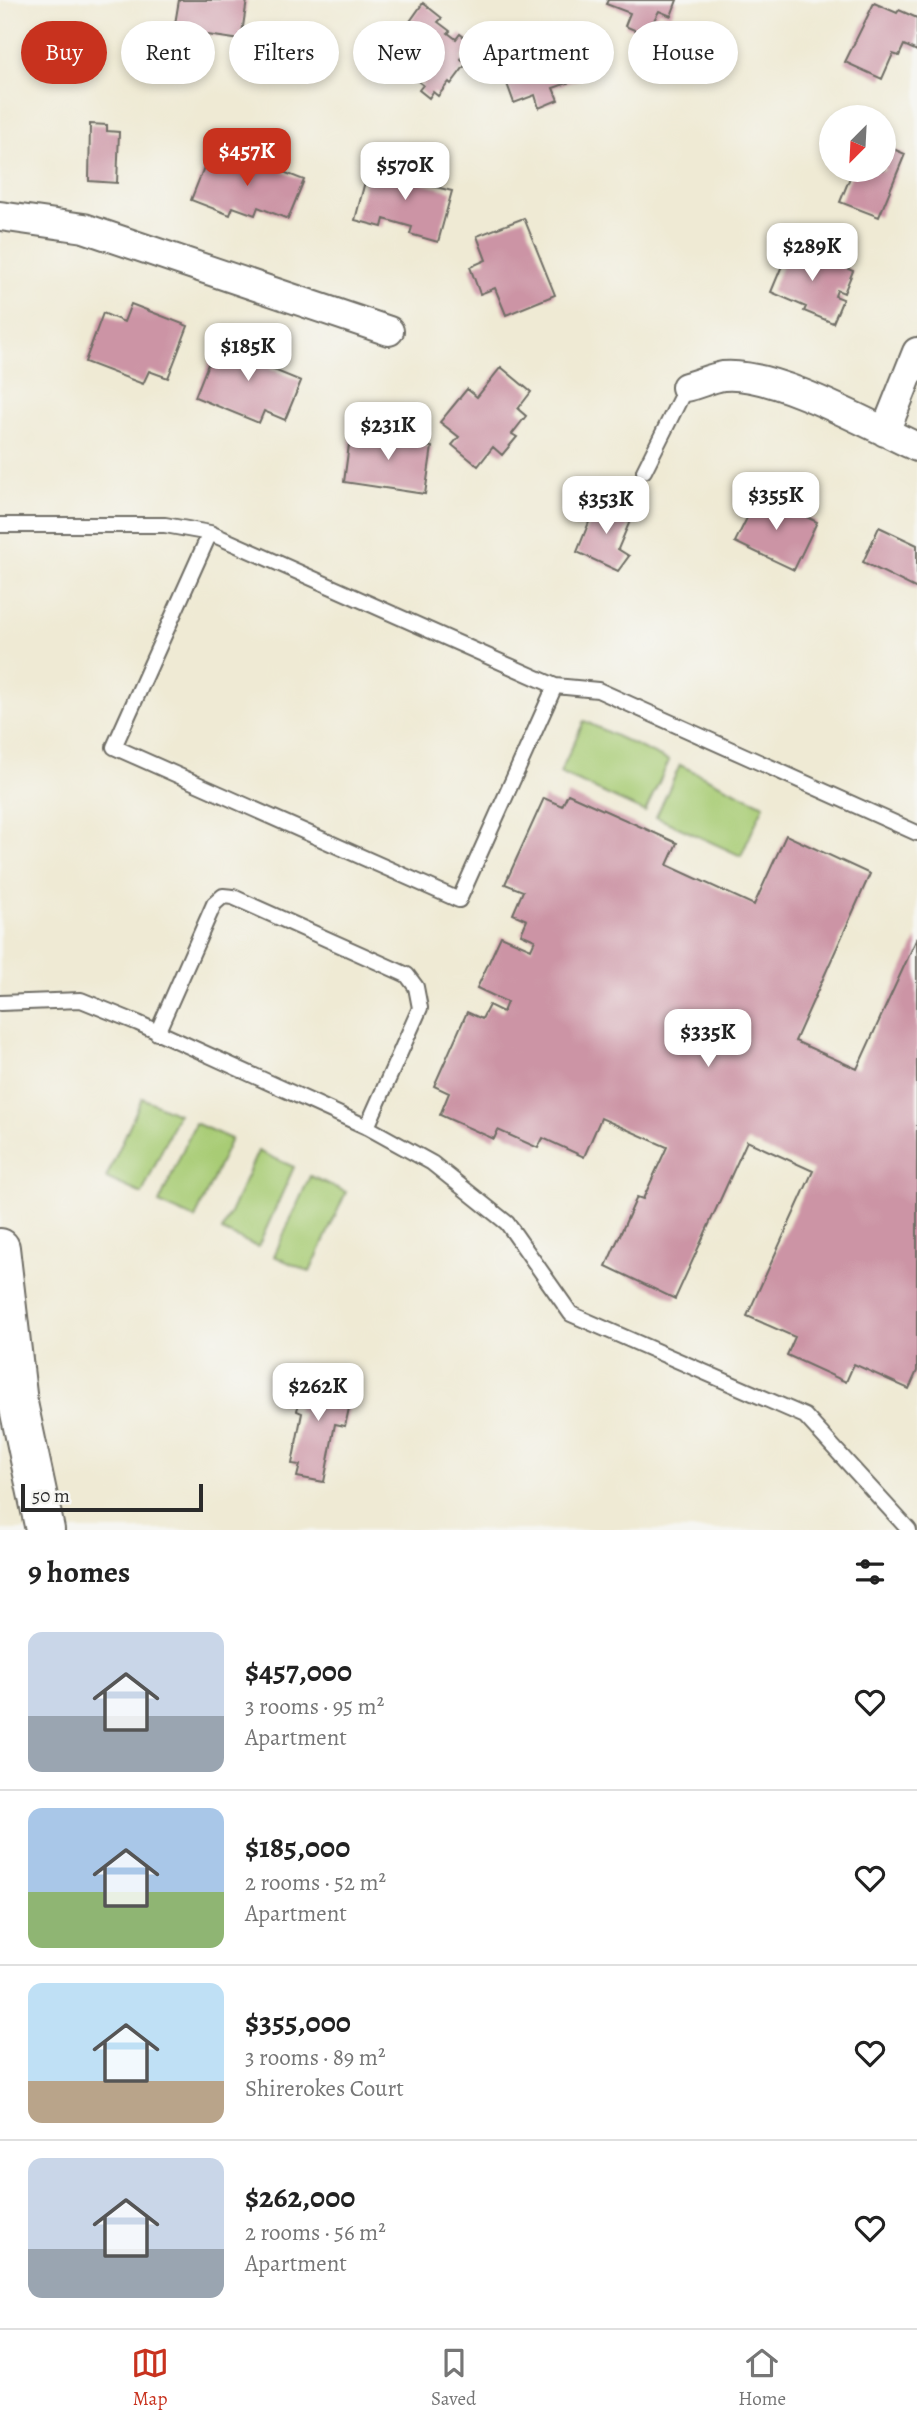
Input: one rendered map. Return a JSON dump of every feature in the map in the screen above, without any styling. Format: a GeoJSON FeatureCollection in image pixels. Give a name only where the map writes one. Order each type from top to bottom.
{"type":"FeatureCollection","features":[{"type":"Feature","properties":{"kind":"street"},"geometry":{"type":"LineString","coordinates":[[0,216],[84,228],[389,331]]}},
{"type":"Feature","properties":{"kind":"street"},"geometry":{"type":"LineString","coordinates":[[885,432],[917,352]]}},
{"type":"Feature","properties":{"kind":"street"},"geometry":{"type":"LineString","coordinates":[[686,387],[724,376],[765,380],[917,447]]}},
{"type":"Feature","properties":{"kind":"street"},"geometry":{"type":"LineString","coordinates":[[0,1248],[18,1403],[45,1530]]}},
{"type":"Feature","properties":{"kind":"lane"},"geometry":{"type":"LineString","coordinates":[[644,471],[686,387]]}},
{"type":"Feature","properties":{"kind":"lane"},"geometry":{"type":"LineString","coordinates":[[0,526],[164,525],[209,533],[555,686],[598,690],[917,833]]}},
{"type":"Feature","properties":{"kind":"lane"},"geometry":{"type":"LineString","coordinates":[[209,533],[114,747],[447,895],[459,900],[555,686]]}},
{"type":"Feature","properties":{"kind":"lane"},"geometry":{"type":"LineString","coordinates":[[157,1033],[214,904],[223,896],[233,897],[407,975],[416,987],[421,1008],[367,1127]]}},
{"type":"Feature","properties":{"kind":"lane"},"geometry":{"type":"LineString","coordinates":[[0,1003],[81,1000],[367,1127],[432,1163],[507,1223],[571,1314],[805,1416],[909,1530]]}},
{"type":"Feature","properties":{"kind":"green space"},"geometry":{"type":"Polygon","coordinates":[[[584,721],[669,761],[645,812],[560,773],[584,721]]]}},
{"type":"Feature","properties":{"kind":"green space"},"geometry":{"type":"Polygon","coordinates":[[[680,765],[764,805],[741,856],[656,817],[680,765]]]}},
{"type":"Feature","properties":{"kind":"green space"},"geometry":{"type":"Polygon","coordinates":[[[142,1098],[178,1114],[142,1194],[106,1178],[142,1098]]]}},
{"type":"Feature","properties":{"kind":"green space"},"geometry":{"type":"Polygon","coordinates":[[[195,1123],[231,1139],[195,1219],[159,1203],[195,1123]]]}},
{"type":"Feature","properties":{"kind":"green space"},"geometry":{"type":"Polygon","coordinates":[[[258,1151],[294,1167],[258,1247],[222,1231],[258,1151]]]}},
{"type":"Feature","properties":{"kind":"green space"},"geometry":{"type":"Polygon","coordinates":[[[310,1176],[346,1192],[310,1272],[274,1256],[310,1176]]]}},
{"type":"Feature","properties":{"kind":"building"},"geometry":{"type":"Polygon","coordinates":[[[179,0],[247,0],[244,21],[229,21],[229,38],[215,36],[215,21],[176,21],[179,0]]]}},
{"type":"Feature","properties":{"kind":"building"},"geometry":{"type":"Polygon","coordinates":[[[608,0],[677,0],[671,16],[659,11],[654,21],[628,21],[628,27],[625,26],[630,13],[606,4],[608,0]]]}},
{"type":"Feature","properties":{"kind":"building"},"geometry":{"type":"Polygon","coordinates":[[[423,3],[442,18],[439,21],[410,21],[423,3]]]}},
{"type":"Feature","properties":{"kind":"building"},"geometry":{"type":"Polygon","coordinates":[[[874,3],[917,18],[917,51],[904,45],[899,56],[893,54],[882,79],[845,62],[874,3]]]}},
{"type":"Feature","properties":{"kind":"building"},"geometry":{"type":"Polygon","coordinates":[[[445,27],[456,39],[459,35],[459,73],[438,96],[433,92],[429,98],[419,90],[423,85],[445,84],[445,27]]]}},
{"type":"Feature","properties":{"kind":"building"},"geometry":{"type":"Polygon","coordinates":[[[507,84],[565,84],[553,88],[558,100],[539,108],[535,95],[514,103],[507,84]]]}},
{"type":"Feature","properties":{"kind":"building"},"geometry":{"type":"Polygon","coordinates":[[[90,124],[107,125],[107,131],[119,132],[117,183],[89,181],[90,124]]]}},
{"type":"Feature","properties":{"kind":"building"},"geometry":{"type":"Polygon","coordinates":[[[896,150],[905,154],[896,176],[896,150]]]}},
{"type":"Feature","properties":{"kind":"building"},"geometry":{"type":"Polygon","coordinates":[[[208,157],[240,170],[245,157],[304,180],[288,219],[258,207],[255,215],[233,207],[230,215],[191,200],[208,157]]]}},
{"type":"Feature","properties":{"kind":"building"},"geometry":{"type":"Polygon","coordinates":[[[391,162],[427,172],[424,184],[452,191],[438,242],[410,234],[412,227],[384,219],[382,227],[355,220],[367,174],[386,179],[391,162]]]}},
{"type":"Feature","properties":{"kind":"building"},"geometry":{"type":"Polygon","coordinates":[[[848,182],[893,182],[879,217],[840,202],[848,182]]]}},
{"type":"Feature","properties":{"kind":"building"},"geometry":{"type":"Polygon","coordinates":[[[524,218],[555,295],[506,315],[495,288],[480,294],[470,267],[486,260],[477,236],[524,218]]]}},
{"type":"Feature","properties":{"kind":"building"},"geometry":{"type":"Polygon","coordinates":[[[791,244],[853,271],[844,293],[837,290],[835,296],[843,299],[833,323],[804,311],[806,307],[771,292],[791,244]]]}},
{"type":"Feature","properties":{"kind":"building"},"geometry":{"type":"Polygon","coordinates":[[[131,304],[188,326],[168,378],[149,371],[143,384],[85,362],[103,313],[124,322],[131,304]]]}},
{"type":"Feature","properties":{"kind":"building"},"geometry":{"type":"Polygon","coordinates":[[[233,337],[275,354],[269,368],[301,381],[285,420],[264,411],[259,423],[195,397],[212,354],[224,359],[233,337]]]}},
{"type":"Feature","properties":{"kind":"building"},"geometry":{"type":"Polygon","coordinates":[[[501,367],[531,392],[518,409],[526,416],[512,434],[517,437],[502,455],[493,447],[478,466],[452,445],[459,437],[440,422],[467,389],[477,397],[501,367]]]}},
{"type":"Feature","properties":{"kind":"building"},"geometry":{"type":"Polygon","coordinates":[[[373,427],[411,433],[409,444],[432,447],[425,494],[344,482],[350,437],[371,440],[373,427]]]}},
{"type":"Feature","properties":{"kind":"building"},"geometry":{"type":"Polygon","coordinates":[[[759,494],[817,522],[794,570],[735,542],[759,494]]]}},
{"type":"Feature","properties":{"kind":"building"},"geometry":{"type":"Polygon","coordinates":[[[598,500],[633,514],[618,549],[629,556],[618,571],[577,552],[598,500]]]}},
{"type":"Feature","properties":{"kind":"building"},"geometry":{"type":"Polygon","coordinates":[[[879,527],[917,545],[917,589],[863,562],[879,527]]]}},
{"type":"Feature","properties":{"kind":"building"},"geometry":{"type":"Polygon","coordinates":[[[568,794],[677,843],[667,865],[754,905],[786,835],[870,874],[795,1041],[857,1069],[917,938],[917,1371],[909,1389],[854,1364],[846,1382],[787,1355],[795,1337],[747,1316],[813,1171],[747,1141],[675,1299],[606,1266],[637,1197],[643,1199],[667,1147],[601,1118],[584,1157],[543,1138],[538,1148],[498,1130],[494,1139],[440,1115],[449,1093],[434,1086],[467,1012],[482,1019],[489,1005],[503,1012],[507,1002],[477,988],[501,936],[531,949],[535,940],[521,934],[527,920],[513,914],[523,891],[505,884],[544,798],[562,806],[568,794]]]}},
{"type":"Feature","properties":{"kind":"building"},"geometry":{"type":"Polygon","coordinates":[[[305,1370],[342,1377],[338,1402],[350,1404],[345,1426],[335,1424],[324,1482],[297,1477],[300,1465],[292,1464],[302,1413],[297,1411],[305,1370]]]}}]}
